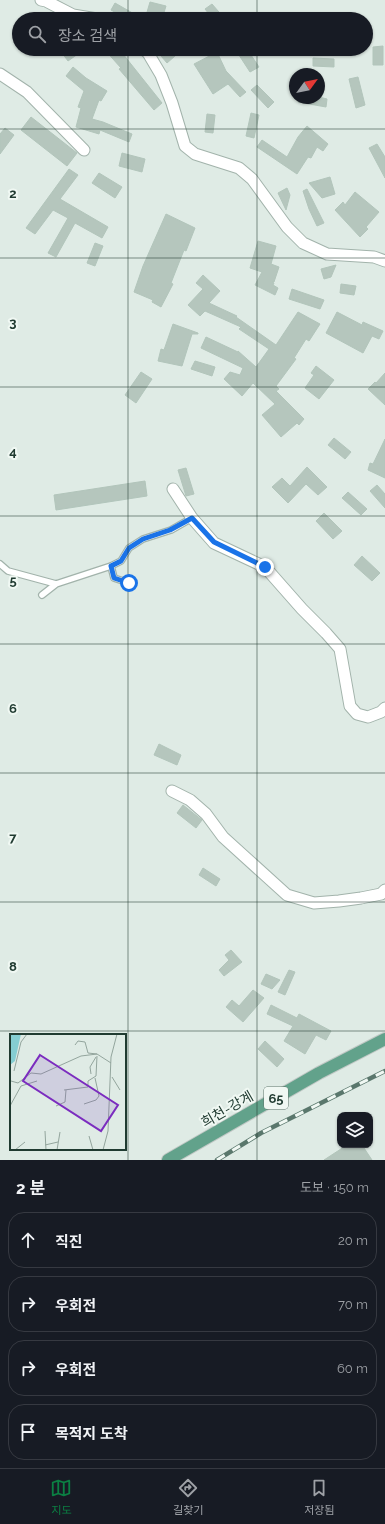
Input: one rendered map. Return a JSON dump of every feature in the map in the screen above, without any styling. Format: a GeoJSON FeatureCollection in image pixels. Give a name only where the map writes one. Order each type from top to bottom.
{"type":"FeatureCollection","features":[{"type":"Feature","properties":{"kind":"main road","name":"희천-강계"},"geometry":{"type":"LineString","coordinates":[[168,1160],[319,1073],[385,1039]]}},
{"type":"Feature","properties":{"kind":"street"},"geometry":{"type":"LineString","coordinates":[[41,0],[46,1],[66,12]]}},
{"type":"Feature","properties":{"kind":"street"},"geometry":{"type":"LineString","coordinates":[[150,56],[161,75],[172,103],[185,146],[195,154],[239,168],[252,179],[303,243],[327,254],[374,257],[385,261]]}},
{"type":"Feature","properties":{"kind":"street"},"geometry":{"type":"LineString","coordinates":[[0,74],[27,92],[84,150]]}},
{"type":"Feature","properties":{"kind":"street"},"geometry":{"type":"LineString","coordinates":[[173,489],[192,518],[214,542],[265,567],[340,649],[350,706],[356,714],[368,718],[381,712],[385,708]]}},
{"type":"Feature","properties":{"kind":"street"},"geometry":{"type":"LineString","coordinates":[[172,791],[190,800],[206,814],[223,837],[287,895],[314,903],[361,898],[381,894],[385,890]]}},
{"type":"Feature","properties":{"kind":"lane"},"geometry":{"type":"LineString","coordinates":[[42,595],[56,584],[111,566],[121,561],[129,548],[143,539],[170,530],[192,518]]}},
{"type":"Feature","properties":{"kind":"lane"},"geometry":{"type":"LineString","coordinates":[[0,564],[8,572],[56,584]]}},
{"type":"Feature","properties":{"kind":"lane"},"geometry":{"type":"LineString","coordinates":[[111,566],[114,578],[129,583]]}},
{"type":"Feature","properties":{"kind":"building"},"geometry":{"type":"Polygon","coordinates":[[[150,2],[166,6],[164,12],[147,12],[150,2]]]}},
{"type":"Feature","properties":{"kind":"building"},"geometry":{"type":"Polygon","coordinates":[[[115,3],[131,12],[115,12],[111,10],[115,3]]]}},
{"type":"Feature","properties":{"kind":"building"},"geometry":{"type":"Polygon","coordinates":[[[212,4],[219,12],[207,12],[205,9],[212,4]]]}},
{"type":"Feature","properties":{"kind":"building"},"geometry":{"type":"Polygon","coordinates":[[[383,46],[383,65],[373,65],[373,47],[383,46]]]}},
{"type":"Feature","properties":{"kind":"building"},"geometry":{"type":"Polygon","coordinates":[[[64,56],[75,56],[68,61],[64,56]]]}},
{"type":"Feature","properties":{"kind":"building"},"geometry":{"type":"Polygon","coordinates":[[[110,56],[125,56],[162,103],[154,110],[119,69],[121,68],[110,56]]]}},
{"type":"Feature","properties":{"kind":"building"},"geometry":{"type":"Polygon","coordinates":[[[161,56],[175,56],[167,63],[161,56]]]}},
{"type":"Feature","properties":{"kind":"building"},"geometry":{"type":"Polygon","coordinates":[[[209,56],[219,56],[226,71],[246,92],[240,97],[228,84],[213,94],[194,64],[209,56]]]}},
{"type":"Feature","properties":{"kind":"building"},"geometry":{"type":"Polygon","coordinates":[[[240,56],[252,56],[259,67],[250,72],[240,56]]]}},
{"type":"Feature","properties":{"kind":"building"},"geometry":{"type":"Polygon","coordinates":[[[313,58],[334,59],[334,67],[313,66],[313,58]]]}},
{"type":"Feature","properties":{"kind":"building"},"geometry":{"type":"Polygon","coordinates":[[[73,67],[86,78],[107,91],[101,101],[99,100],[92,119],[132,134],[129,142],[100,130],[99,134],[76,127],[81,108],[78,107],[84,91],[66,76],[73,67]]]}},
{"type":"Feature","properties":{"kind":"building"},"geometry":{"type":"Polygon","coordinates":[[[358,77],[365,105],[356,108],[349,79],[358,77]]]}},
{"type":"Feature","properties":{"kind":"building"},"geometry":{"type":"Polygon","coordinates":[[[257,85],[274,102],[268,108],[251,90],[257,85]]]}},
{"type":"Feature","properties":{"kind":"building"},"geometry":{"type":"Polygon","coordinates":[[[325,98],[327,99],[326,107],[309,104],[325,104],[325,98]]]}},
{"type":"Feature","properties":{"kind":"building"},"geometry":{"type":"Polygon","coordinates":[[[251,113],[259,115],[254,138],[246,136],[251,113]]]}},
{"type":"Feature","properties":{"kind":"building"},"geometry":{"type":"Polygon","coordinates":[[[207,114],[215,115],[213,133],[205,132],[207,114]]]}},
{"type":"Feature","properties":{"kind":"building"},"geometry":{"type":"Polygon","coordinates":[[[31,117],[77,153],[67,166],[21,130],[31,117]]]}},
{"type":"Feature","properties":{"kind":"building"},"geometry":{"type":"Polygon","coordinates":[[[307,126],[328,144],[323,151],[317,147],[311,158],[308,157],[297,174],[257,147],[262,140],[287,157],[298,137],[307,126]]]}},
{"type":"Feature","properties":{"kind":"building"},"geometry":{"type":"Polygon","coordinates":[[[5,128],[14,135],[0,154],[0,134],[5,128]]]}},
{"type":"Feature","properties":{"kind":"building"},"geometry":{"type":"Polygon","coordinates":[[[377,144],[385,157],[385,178],[369,148],[377,144]]]}},
{"type":"Feature","properties":{"kind":"building"},"geometry":{"type":"Polygon","coordinates":[[[122,153],[145,159],[142,172],[119,166],[122,153]]]}},
{"type":"Feature","properties":{"kind":"building"},"geometry":{"type":"Polygon","coordinates":[[[69,169],[78,175],[60,199],[108,227],[102,238],[75,223],[56,257],[48,253],[68,218],[53,210],[35,234],[26,228],[69,169]]]}},
{"type":"Feature","properties":{"kind":"building"},"geometry":{"type":"Polygon","coordinates":[[[99,173],[122,187],[115,198],[92,183],[99,173]]]}},
{"type":"Feature","properties":{"kind":"building"},"geometry":{"type":"Polygon","coordinates":[[[330,177],[335,194],[322,198],[309,183],[330,177]]]}},
{"type":"Feature","properties":{"kind":"building"},"geometry":{"type":"Polygon","coordinates":[[[287,188],[290,195],[286,210],[278,193],[287,188]]]}},
{"type":"Feature","properties":{"kind":"building"},"geometry":{"type":"Polygon","coordinates":[[[307,189],[324,223],[317,226],[303,191],[307,189]]]}},
{"type":"Feature","properties":{"kind":"building"},"geometry":{"type":"Polygon","coordinates":[[[355,192],[379,212],[366,227],[368,229],[360,237],[335,210],[343,202],[345,205],[355,192]]]}},
{"type":"Feature","properties":{"kind":"building"},"geometry":{"type":"Polygon","coordinates":[[[166,214],[195,228],[186,251],[184,250],[171,283],[173,284],[161,307],[152,302],[153,300],[134,292],[143,266],[166,214]]]}},
{"type":"Feature","properties":{"kind":"building"},"geometry":{"type":"Polygon","coordinates":[[[258,241],[276,246],[271,264],[279,267],[274,282],[272,282],[274,283],[273,285],[278,288],[275,295],[255,285],[262,272],[250,268],[258,241]]]}},
{"type":"Feature","properties":{"kind":"building"},"geometry":{"type":"Polygon","coordinates":[[[95,243],[103,246],[95,266],[87,263],[95,243]]]}},
{"type":"Feature","properties":{"kind":"building"},"geometry":{"type":"Polygon","coordinates":[[[336,265],[331,277],[324,279],[321,269],[336,265]]]}},
{"type":"Feature","properties":{"kind":"building"},"geometry":{"type":"Polygon","coordinates":[[[203,275],[220,291],[209,303],[237,316],[236,317],[276,345],[298,312],[320,324],[309,341],[306,339],[294,358],[296,359],[276,386],[279,389],[276,391],[304,419],[299,425],[297,423],[281,437],[262,415],[275,404],[253,383],[242,396],[224,379],[230,372],[240,375],[243,368],[201,348],[206,337],[238,351],[256,367],[269,349],[239,329],[241,327],[205,311],[200,316],[188,305],[203,289],[196,283],[203,275]]]}},
{"type":"Feature","properties":{"kind":"building"},"geometry":{"type":"Polygon","coordinates":[[[341,284],[356,286],[354,295],[340,293],[341,284]]]}},
{"type":"Feature","properties":{"kind":"building"},"geometry":{"type":"Polygon","coordinates":[[[292,289],[324,300],[320,309],[289,299],[292,289]]]}},
{"type":"Feature","properties":{"kind":"building"},"geometry":{"type":"Polygon","coordinates":[[[337,312],[362,325],[363,322],[383,331],[379,339],[372,336],[363,353],[326,333],[337,312]]]}},
{"type":"Feature","properties":{"kind":"building"},"geometry":{"type":"Polygon","coordinates":[[[173,324],[198,333],[192,334],[182,366],[158,361],[161,349],[164,350],[173,324]]]}},
{"type":"Feature","properties":{"kind":"building"},"geometry":{"type":"Polygon","coordinates":[[[195,361],[215,367],[212,376],[191,369],[195,361]]]}},
{"type":"Feature","properties":{"kind":"building"},"geometry":{"type":"Polygon","coordinates":[[[316,366],[334,380],[319,399],[305,388],[314,375],[311,373],[316,366]]]}},
{"type":"Feature","properties":{"kind":"building"},"geometry":{"type":"Polygon","coordinates":[[[141,372],[152,379],[136,403],[125,395],[141,372]]]}},
{"type":"Feature","properties":{"kind":"building"},"geometry":{"type":"Polygon","coordinates":[[[385,373],[385,405],[368,389],[385,373]]]}},
{"type":"Feature","properties":{"kind":"building"},"geometry":{"type":"Polygon","coordinates":[[[334,438],[351,452],[345,459],[328,445],[334,438]]]}},
{"type":"Feature","properties":{"kind":"building"},"geometry":{"type":"Polygon","coordinates":[[[385,439],[385,478],[368,470],[370,463],[373,464],[385,439]]]}},
{"type":"Feature","properties":{"kind":"building"},"geometry":{"type":"Polygon","coordinates":[[[307,467],[327,487],[318,495],[306,484],[288,503],[272,487],[282,478],[290,486],[307,467]]]}},
{"type":"Feature","properties":{"kind":"building"},"geometry":{"type":"Polygon","coordinates":[[[186,468],[194,494],[186,496],[178,470],[186,468]]]}},
{"type":"Feature","properties":{"kind":"building"},"geometry":{"type":"Polygon","coordinates":[[[145,481],[147,496],[56,510],[54,495],[145,481]]]}},
{"type":"Feature","properties":{"kind":"building"},"geometry":{"type":"Polygon","coordinates":[[[377,485],[385,494],[385,508],[370,491],[377,485]]]}},
{"type":"Feature","properties":{"kind":"building"},"geometry":{"type":"Polygon","coordinates":[[[348,492],[367,509],[361,515],[342,498],[348,492]]]}},
{"type":"Feature","properties":{"kind":"building"},"geometry":{"type":"Polygon","coordinates":[[[324,513],[342,531],[333,539],[316,521],[324,513]]]}},
{"type":"Feature","properties":{"kind":"building"},"geometry":{"type":"Polygon","coordinates":[[[362,556],[380,573],[372,581],[354,565],[362,556]]]}},
{"type":"Feature","properties":{"kind":"building"},"geometry":{"type":"Polygon","coordinates":[[[159,744],[181,755],[177,765],[154,755],[159,744]]]}},
{"type":"Feature","properties":{"kind":"building"},"geometry":{"type":"Polygon","coordinates":[[[183,805],[202,820],[196,828],[177,813],[183,805]]]}},
{"type":"Feature","properties":{"kind":"building"},"geometry":{"type":"Polygon","coordinates":[[[203,868],[220,879],[216,886],[199,875],[203,868]]]}},
{"type":"Feature","properties":{"kind":"building"},"geometry":{"type":"Polygon","coordinates":[[[231,950],[242,962],[224,976],[219,970],[229,960],[225,955],[231,950]]]}},
{"type":"Feature","properties":{"kind":"building"},"geometry":{"type":"Polygon","coordinates":[[[289,970],[295,972],[285,995],[278,992],[289,970]]]}},
{"type":"Feature","properties":{"kind":"building"},"geometry":{"type":"Polygon","coordinates":[[[266,974],[280,980],[272,989],[261,984],[266,974]]]}},
{"type":"Feature","properties":{"kind":"building"},"geometry":{"type":"Polygon","coordinates":[[[253,990],[264,998],[243,1022],[226,1007],[232,1000],[239,1006],[253,990]]]}},
{"type":"Feature","properties":{"kind":"building"},"geometry":{"type":"Polygon","coordinates":[[[271,1005],[297,1018],[299,1014],[331,1031],[326,1040],[316,1035],[305,1054],[284,1041],[293,1026],[267,1014],[271,1005]]]}},
{"type":"Feature","properties":{"kind":"building"},"geometry":{"type":"Polygon","coordinates":[[[265,1041],[284,1059],[277,1067],[258,1049],[265,1041]]]}},
{"type":"Feature","properties":{"kind":"building"},"geometry":{"type":"Polygon","coordinates":[[[342,1148],[364,1148],[372,1160],[324,1160],[342,1148]]]}},
{"type":"Feature","properties":{"kind":"railway"},"geometry":{"type":"LineString","coordinates":[[217,1160],[261,1133],[385,1071]]}},
{"type":"Feature","properties":{"kind":"route"},"geometry":{"type":"LineString","coordinates":[[129,583],[114,578],[111,566],[121,561],[129,548],[143,539],[170,530],[192,518],[214,542],[265,567]]}}]}
